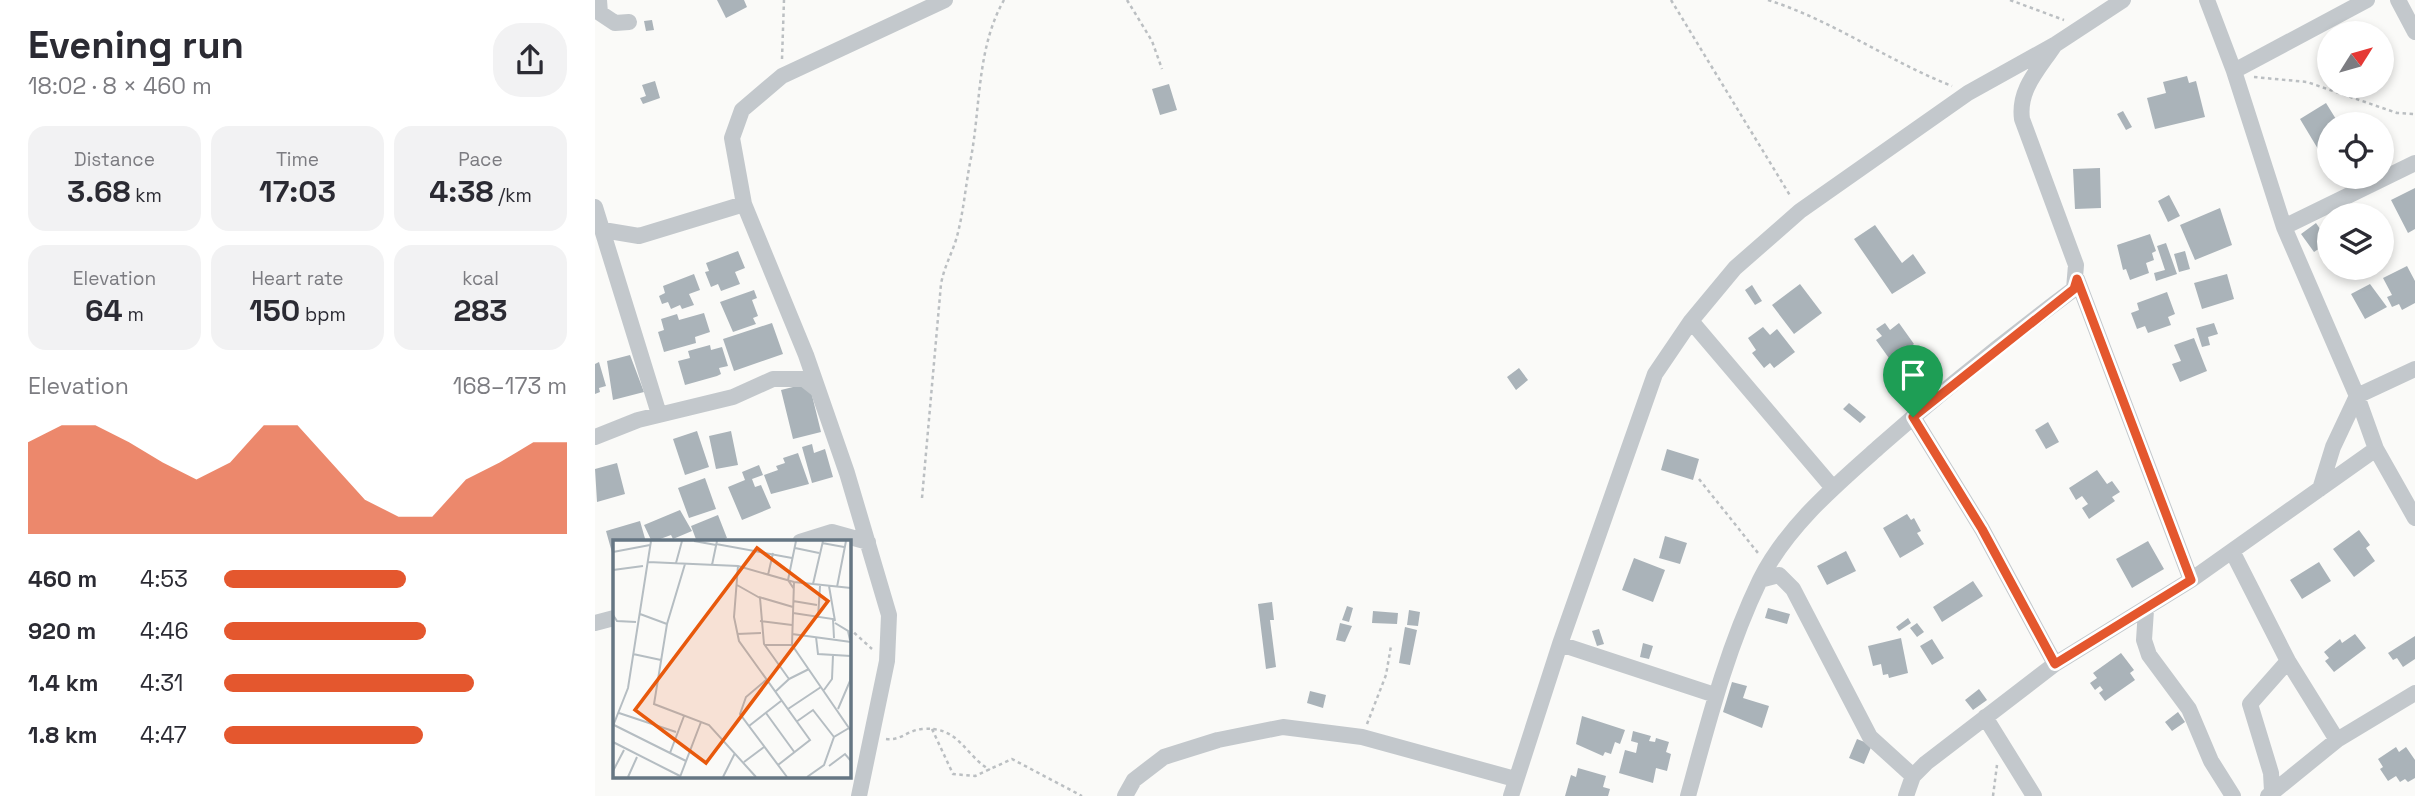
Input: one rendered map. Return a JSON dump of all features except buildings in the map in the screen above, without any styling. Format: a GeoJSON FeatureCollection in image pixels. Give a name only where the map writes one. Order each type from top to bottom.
{"type":"FeatureCollection","features":[{"type":"Feature","properties":{"kind":"street"},"geometry":{"type":"LineString","coordinates":[[599,0],[600,13],[615,23],[629,22]]}},
{"type":"Feature","properties":{"kind":"street"},"geometry":{"type":"LineString","coordinates":[[859,796],[869,737],[887,661],[889,615],[869,541],[818,390],[744,204],[731,138],[742,110],[782,76],[945,0]]}},
{"type":"Feature","properties":{"kind":"street"},"geometry":{"type":"LineString","coordinates":[[1511,796],[1560,644],[1655,374],[1691,321],[1735,268],[1800,211],[1968,93],[2056,44],[2081,25],[2123,0]]}},
{"type":"Feature","properties":{"kind":"street"},"geometry":{"type":"LineString","coordinates":[[2207,0],[2234,71],[2284,227],[2377,449],[2415,518]]}},
{"type":"Feature","properties":{"kind":"street"},"geometry":{"type":"LineString","coordinates":[[2234,71],[2367,0]]}},
{"type":"Feature","properties":{"kind":"street"},"geometry":{"type":"LineString","coordinates":[[2397,0],[2415,32]]}},
{"type":"Feature","properties":{"kind":"street"},"geometry":{"type":"LineString","coordinates":[[2056,44],[2023,92],[2020,104],[2022,119],[2076,265],[2077,279],[2191,580]]}},
{"type":"Feature","properties":{"kind":"street"},"geometry":{"type":"LineString","coordinates":[[2284,227],[2415,163]]}},
{"type":"Feature","properties":{"kind":"street"},"geometry":{"type":"LineString","coordinates":[[603,230],[639,236],[744,204]]}},
{"type":"Feature","properties":{"kind":"street"},"geometry":{"type":"LineString","coordinates":[[595,207],[659,414]]}},
{"type":"Feature","properties":{"kind":"street"},"geometry":{"type":"LineString","coordinates":[[1688,796],[1715,695],[1765,573],[1798,524],[1833,488],[1913,417],[2074,289],[2077,279]]}},
{"type":"Feature","properties":{"kind":"street"},"geometry":{"type":"LineString","coordinates":[[1691,321],[1833,488]]}},
{"type":"Feature","properties":{"kind":"street"},"geometry":{"type":"LineString","coordinates":[[2320,489],[2333,447],[2357,396],[2415,369]]}},
{"type":"Feature","properties":{"kind":"street"},"geometry":{"type":"LineString","coordinates":[[595,437],[659,414],[733,397],[773,379],[804,379],[818,390]]}},
{"type":"Feature","properties":{"kind":"street"},"geometry":{"type":"LineString","coordinates":[[1913,417],[1982,529],[2055,664]]}},
{"type":"Feature","properties":{"kind":"street"},"geometry":{"type":"LineString","coordinates":[[1906,796],[1913,776],[2055,664],[2191,580],[2377,449]]}},
{"type":"Feature","properties":{"kind":"street"},"geometry":{"type":"LineString","coordinates":[[806,540],[832,532],[869,541]]}},
{"type":"Feature","properties":{"kind":"street"},"geometry":{"type":"LineString","coordinates":[[2232,551],[2288,662],[2337,740]]}},
{"type":"Feature","properties":{"kind":"street"},"geometry":{"type":"LineString","coordinates":[[1765,573],[1779,575],[1793,589],[1870,737],[1913,776]]}},
{"type":"Feature","properties":{"kind":"street"},"geometry":{"type":"LineString","coordinates":[[2146,610],[2144,640],[2149,655],[2189,709],[2211,761],[2233,796]]}},
{"type":"Feature","properties":{"kind":"street"},"geometry":{"type":"LineString","coordinates":[[595,622],[613,618]]}},
{"type":"Feature","properties":{"kind":"street"},"geometry":{"type":"LineString","coordinates":[[1560,644],[1715,695]]}},
{"type":"Feature","properties":{"kind":"street"},"geometry":{"type":"LineString","coordinates":[[2270,793],[2271,773],[2250,704],[2288,662]]}},
{"type":"Feature","properties":{"kind":"street"},"geometry":{"type":"LineString","coordinates":[[2270,793],[2337,740],[2415,693]]}},
{"type":"Feature","properties":{"kind":"street"},"geometry":{"type":"LineString","coordinates":[[1985,717],[2034,796]]}},
{"type":"Feature","properties":{"kind":"street"},"geometry":{"type":"LineString","coordinates":[[1125,796],[1134,780],[1148,766],[1181,750],[1283,727],[1362,737],[1515,779]]}},
{"type":"Feature","properties":{"kind":"path"},"geometry":{"type":"LineString","coordinates":[[782,76],[784,0]]}},
{"type":"Feature","properties":{"kind":"path"},"geometry":{"type":"LineString","coordinates":[[922,498],[941,284],[945,262],[955,244],[971,162],[981,71],[994,16],[1003,0]]}},
{"type":"Feature","properties":{"kind":"path"},"geometry":{"type":"LineString","coordinates":[[1127,0],[1152,41],[1162,69]]}},
{"type":"Feature","properties":{"kind":"path"},"geometry":{"type":"LineString","coordinates":[[1671,0],[1800,211]]}},
{"type":"Feature","properties":{"kind":"path"},"geometry":{"type":"LineString","coordinates":[[1768,0],[1815,16],[1912,71],[1968,93]]}},
{"type":"Feature","properties":{"kind":"path"},"geometry":{"type":"LineString","coordinates":[[2010,0],[2081,25]]}},
{"type":"Feature","properties":{"kind":"path"},"geometry":{"type":"LineString","coordinates":[[2234,71],[2253,77],[2307,82],[2396,113],[2415,114]]}},
{"type":"Feature","properties":{"kind":"path"},"geometry":{"type":"LineString","coordinates":[[1699,479],[1765,573]]}},
{"type":"Feature","properties":{"kind":"path"},"geometry":{"type":"LineString","coordinates":[[851,630],[887,661]]}},
{"type":"Feature","properties":{"kind":"path"},"geometry":{"type":"LineString","coordinates":[[1362,737],[1387,675],[1391,646]]}},
{"type":"Feature","properties":{"kind":"path"},"geometry":{"type":"LineString","coordinates":[[932,729],[953,774],[975,776],[1008,760],[1015,760],[1082,796]]}},
{"type":"Feature","properties":{"kind":"path"},"geometry":{"type":"LineString","coordinates":[[869,737],[895,741],[914,731],[932,729],[960,739],[979,764],[990,770]]}},
{"type":"Feature","properties":{"kind":"path"},"geometry":{"type":"LineString","coordinates":[[1993,796],[2000,740]]}},
{"type":"Feature","properties":{"kind":"route"},"geometry":{"type":"LineString","coordinates":[[2077,279],[2191,580],[2055,664],[1982,529],[1913,417],[2074,289],[2077,279]]}}]}
